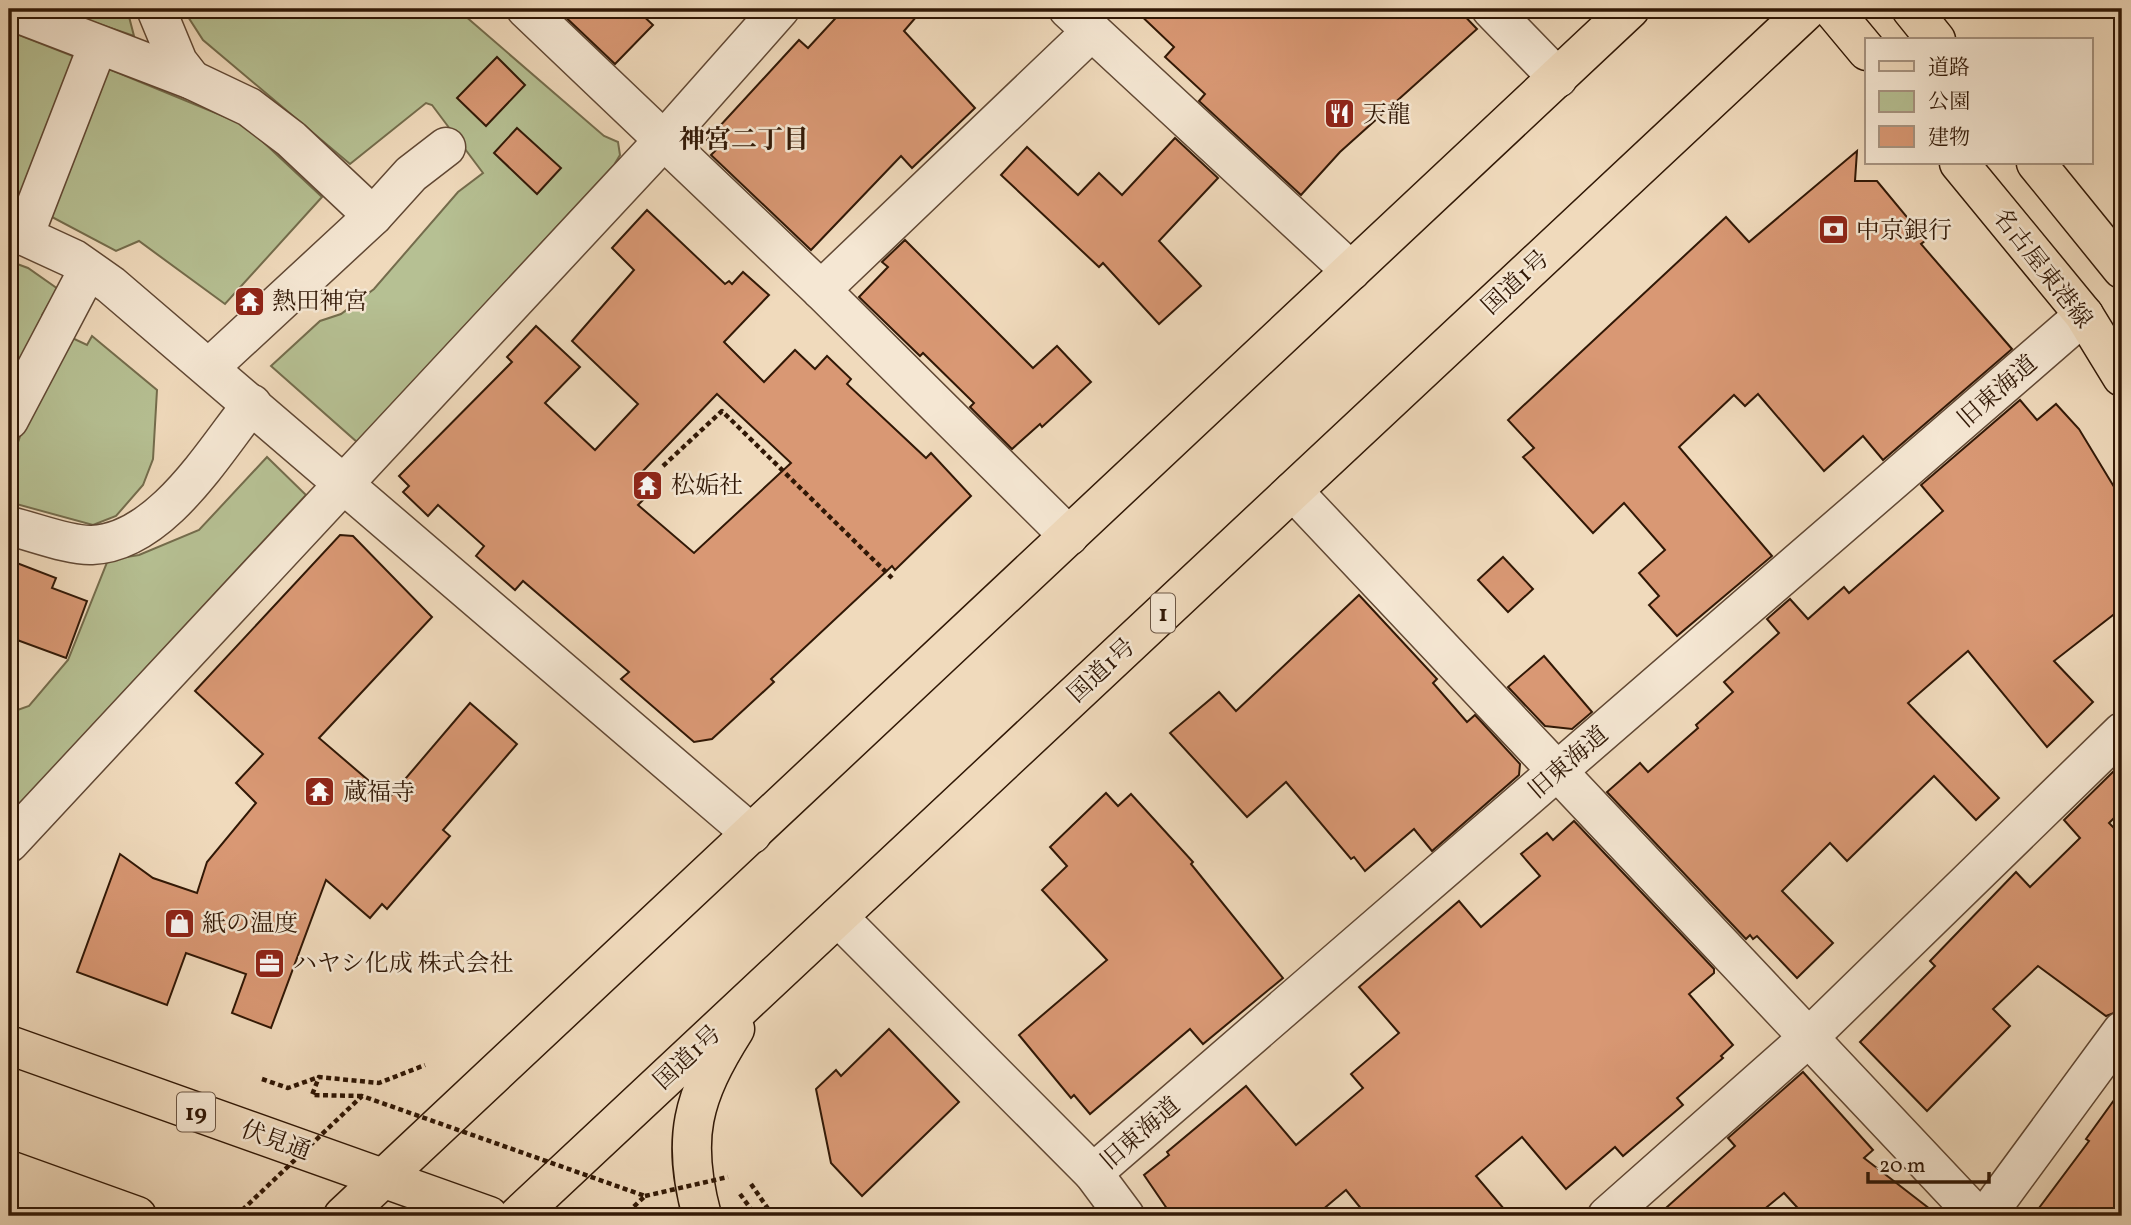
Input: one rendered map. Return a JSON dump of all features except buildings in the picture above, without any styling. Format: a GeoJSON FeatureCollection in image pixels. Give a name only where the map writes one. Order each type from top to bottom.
{"type":"FeatureCollection","features":[{"type":"Feature","properties":{"kind":"main road"},"geometry":{"type":"LineString","coordinates":[[343,1216],[1630,9]]}},
{"type":"Feature","properties":{"kind":"main road","name":"国道1号"},"geometry":{"type":"LineString","coordinates":[[517,1216],[1808,9]]}},
{"type":"Feature","properties":{"kind":"main road"},"geometry":{"type":"LineString","coordinates":[[1832,9],[1865,49]]}},
{"type":"Feature","properties":{"kind":"main road"},"geometry":{"type":"LineString","coordinates":[[1911,9],[1934,38]]}},
{"type":"Feature","properties":{"kind":"main road","name":"名古屋東港線"},"geometry":{"type":"LineString","coordinates":[[1960,164],[2084,315],[2122,377]]}},
{"type":"Feature","properties":{"kind":"main road"},"geometry":{"type":"LineString","coordinates":[[2037,164],[2122,269]]}},
{"type":"Feature","properties":{"kind":"main road"},"geometry":{"type":"LineString","coordinates":[[702,1216],[692,1178],[690,1145],[698,1100],[713,1064],[760,989]]}},
{"type":"Feature","properties":{"kind":"main road","name":"伏見通"},"geometry":{"type":"LineString","coordinates":[[9,1045],[384,1178]]}},
{"type":"Feature","properties":{"kind":"main road"},"geometry":{"type":"LineString","coordinates":[[9,1170],[136,1216]]}},
{"type":"Feature","properties":{"kind":"main road","name":"19"},"geometry":{"type":"LineString","coordinates":[[384,1178],[489,1216]]}},
{"type":"Feature","properties":{"kind":"main road"},"geometry":{"type":"LineString","coordinates":[[9,1186],[47,1216]]}},
{"type":"Feature","properties":{"kind":"street"},"geometry":{"type":"LineString","coordinates":[[156,9],[178,62],[192,80]]}},
{"type":"Feature","properties":{"kind":"street"},"geometry":{"type":"LineString","coordinates":[[526,9],[821,290],[1069,537]]}},
{"type":"Feature","properties":{"kind":"street"},"geometry":{"type":"LineString","coordinates":[[9,843],[663,141],[780,9]]}},
{"type":"Feature","properties":{"kind":"street"},"geometry":{"type":"LineString","coordinates":[[1491,9],[1558,78]]}},
{"type":"Feature","properties":{"kind":"street"},"geometry":{"type":"LineString","coordinates":[[9,10],[192,80],[249,107],[290,139],[373,216]]}},
{"type":"Feature","properties":{"kind":"street"},"geometry":{"type":"LineString","coordinates":[[821,290],[1080,20],[1351,271]]}},
{"type":"Feature","properties":{"kind":"street"},"geometry":{"type":"LineString","coordinates":[[98,46],[16,232],[74,259],[210,367],[752,834]]}},
{"type":"Feature","properties":{"kind":"street"},"geometry":{"type":"LineString","coordinates":[[210,367],[373,216],[411,174],[446,147]]}},
{"type":"Feature","properties":{"kind":"street"},"geometry":{"type":"LineString","coordinates":[[9,420],[88,270]]}},
{"type":"Feature","properties":{"kind":"street","name":"旧東海道"},"geometry":{"type":"LineString","coordinates":[[1125,1216],[1093,1173],[2084,315]]}},
{"type":"Feature","properties":{"kind":"street"},"geometry":{"type":"LineString","coordinates":[[9,526],[90,545],[117,541],[156,520],[252,404]]}},
{"type":"Feature","properties":{"kind":"street"},"geometry":{"type":"LineString","coordinates":[[1293,491],[1977,1216]]}},
{"type":"Feature","properties":{"kind":"street"},"geometry":{"type":"LineString","coordinates":[[1607,1216],[1808,1038],[2122,732]]}},
{"type":"Feature","properties":{"kind":"street"},"geometry":{"type":"LineString","coordinates":[[838,916],[1093,1173]]}},
{"type":"Feature","properties":{"kind":"street"},"geometry":{"type":"LineString","coordinates":[[1986,1216],[2122,1031]]}},
{"type":"Feature","properties":{"kind":"path"},"geometry":{"type":"LineString","coordinates":[[663,466],[722,411],[892,578]]}},
{"type":"Feature","properties":{"kind":"path"},"geometry":{"type":"LineString","coordinates":[[262,1079],[289,1088],[319,1077],[379,1083],[425,1065]]}},
{"type":"Feature","properties":{"kind":"path"},"geometry":{"type":"LineString","coordinates":[[319,1077],[312,1095],[362,1096],[645,1196]]}},
{"type":"Feature","properties":{"kind":"path"},"geometry":{"type":"LineString","coordinates":[[236,1216],[362,1096]]}},
{"type":"Feature","properties":{"kind":"path"},"geometry":{"type":"LineString","coordinates":[[624,1216],[645,1196],[728,1177]]}},
{"type":"Feature","properties":{"kind":"path"},"geometry":{"type":"LineString","coordinates":[[751,1184],[773,1216]]}},
{"type":"Feature","properties":{"kind":"green space"},"geometry":{"type":"Polygon","coordinates":[[[55,9],[127,9],[134,36],[55,9]]]}},
{"type":"Feature","properties":{"kind":"green space"},"geometry":{"type":"Polygon","coordinates":[[[183,9],[457,9],[604,136],[618,142],[620,155],[614,165],[357,442],[271,366],[320,321],[341,314],[374,289],[458,192],[483,173],[432,105],[426,103],[350,164],[203,40],[183,9]]]}},
{"type":"Feature","properties":{"kind":"green space"},"geometry":{"type":"Polygon","coordinates":[[[9,31],[83,60],[21,202],[9,196],[9,31]]]}},
{"type":"Feature","properties":{"kind":"green space"},"geometry":{"type":"Polygon","coordinates":[[[104,67],[245,125],[322,197],[225,304],[139,241],[116,251],[50,216],[104,67]]]}},
{"type":"Feature","properties":{"kind":"green space"},"geometry":{"type":"Polygon","coordinates":[[[9,261],[28,268],[58,289],[42,315],[46,325],[9,397],[9,261]]]}},
{"type":"Feature","properties":{"kind":"green space"},"geometry":{"type":"Polygon","coordinates":[[[68,336],[87,345],[92,336],[157,390],[153,459],[143,485],[116,516],[93,525],[9,502],[9,468],[38,385],[68,336]]]}},
{"type":"Feature","properties":{"kind":"green space"},"geometry":{"type":"Polygon","coordinates":[[[267,457],[306,495],[9,816],[9,713],[29,706],[68,660],[108,560],[139,555],[199,530],[267,457]]]}},
{"type":"Feature","properties":{"kind":"place","name":"天龍"},"geometry":{"type":"Point","coordinates":[1340,114]}},
{"type":"Feature","properties":{"kind":"place","name":"中京銀行"},"geometry":{"type":"Point","coordinates":[1833,230]}},
{"type":"Feature","properties":{"kind":"place","name":"熱田神宮"},"geometry":{"type":"Point","coordinates":[249,301]}},
{"type":"Feature","properties":{"kind":"place","name":"松姤社"},"geometry":{"type":"Point","coordinates":[648,485]}},
{"type":"Feature","properties":{"kind":"place","name":"蔵福寺"},"geometry":{"type":"Point","coordinates":[320,792]}},
{"type":"Feature","properties":{"kind":"place","name":"紙の温度"},"geometry":{"type":"Point","coordinates":[179,923]}},
{"type":"Feature","properties":{"kind":"place","name":"ハヤシ化成 株式会社"},"geometry":{"type":"Point","coordinates":[270,963]}},
{"type":"Feature","properties":{"kind":"district","name":"神宮二丁目"},"geometry":{"type":"Point","coordinates":[744,139]}}]}
